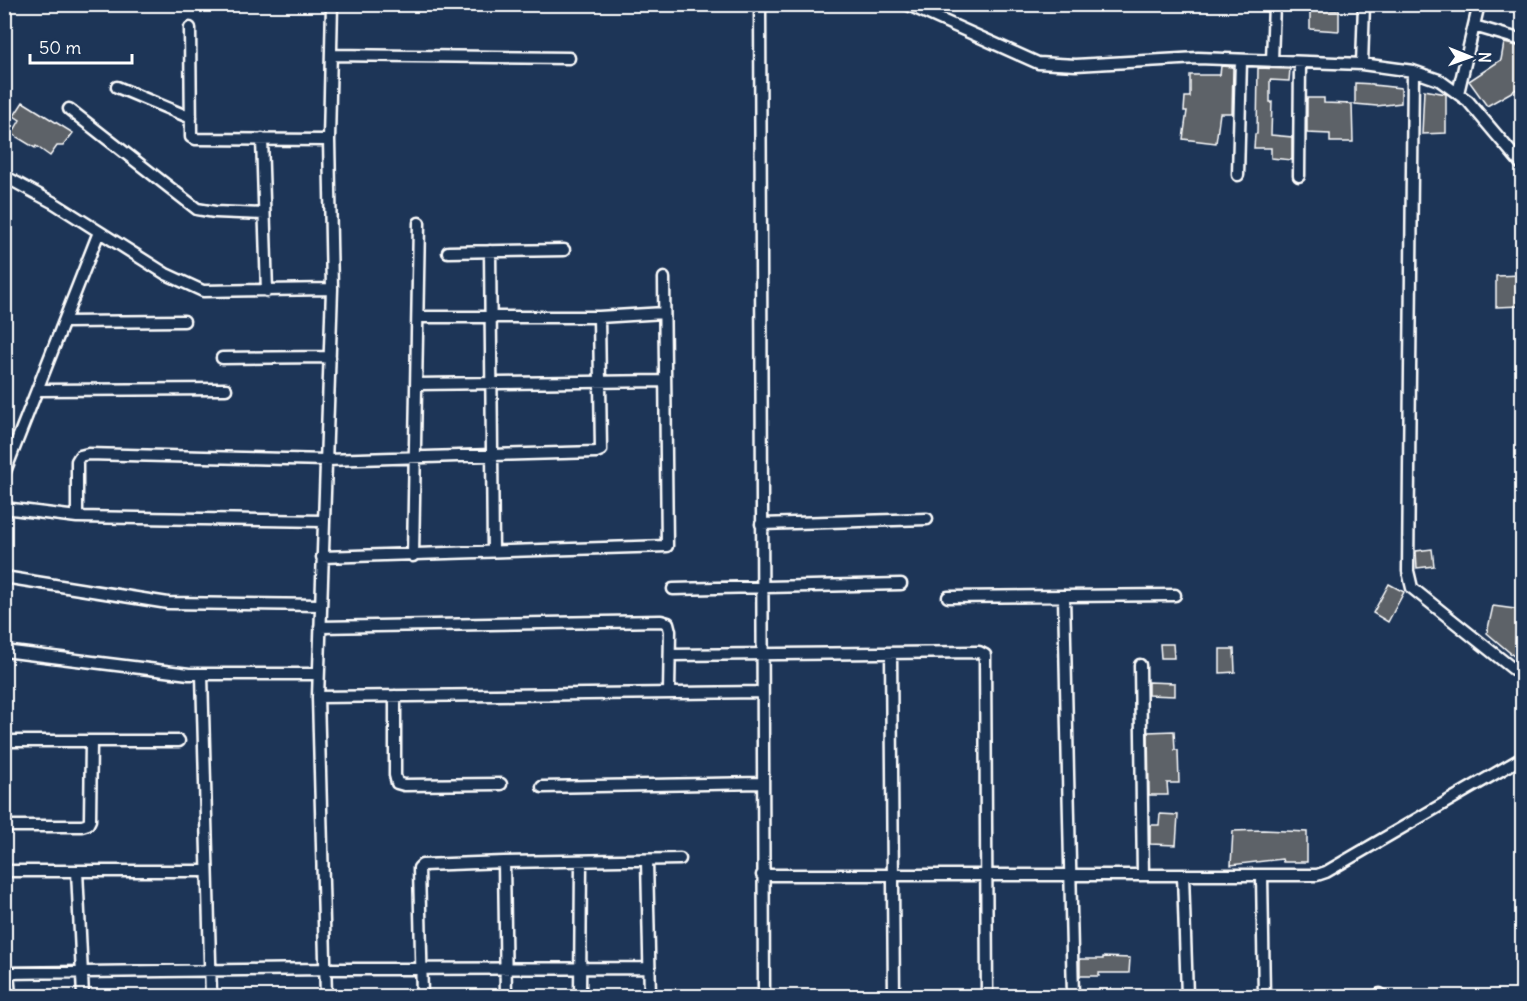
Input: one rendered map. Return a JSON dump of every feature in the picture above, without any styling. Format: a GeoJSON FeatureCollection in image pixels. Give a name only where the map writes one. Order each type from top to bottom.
{"type":"FeatureCollection","features":[{"type":"Feature","properties":{"kind":"street"},"geometry":{"type":"LineString","coordinates":[[326,996],[318,674],[332,290],[329,140],[332,4]]}},
{"type":"Feature","properties":{"kind":"street"},"geometry":{"type":"LineString","coordinates":[[760,4],[764,996]]}},
{"type":"Feature","properties":{"kind":"street"},"geometry":{"type":"LineString","coordinates":[[906,4],[1038,63],[1076,65],[1198,58],[1362,64],[1413,71],[1439,80],[1468,101],[1522,165]]}},
{"type":"Feature","properties":{"kind":"street"},"geometry":{"type":"LineString","coordinates":[[1272,61],[1274,4]]}},
{"type":"Feature","properties":{"kind":"street"},"geometry":{"type":"LineString","coordinates":[[1362,64],[1364,4]]}},
{"type":"Feature","properties":{"kind":"street"},"geometry":{"type":"LineString","coordinates":[[1458,93],[1479,4]]}},
{"type":"Feature","properties":{"kind":"street"},"geometry":{"type":"LineString","coordinates":[[1474,26],[1522,40]]}},
{"type":"Feature","properties":{"kind":"street"},"geometry":{"type":"LineString","coordinates":[[190,28],[191,137],[196,139],[329,140]]}},
{"type":"Feature","properties":{"kind":"street"},"geometry":{"type":"LineString","coordinates":[[331,55],[569,58]]}},
{"type":"Feature","properties":{"kind":"street"},"geometry":{"type":"LineString","coordinates":[[1238,175],[1242,60]]}},
{"type":"Feature","properties":{"kind":"street"},"geometry":{"type":"LineString","coordinates":[[1299,176],[1300,62]]}},
{"type":"Feature","properties":{"kind":"street"},"geometry":{"type":"LineString","coordinates":[[1413,71],[1408,559],[1412,588],[1522,676]]}},
{"type":"Feature","properties":{"kind":"street"},"geometry":{"type":"LineString","coordinates":[[117,87],[190,118]]}},
{"type":"Feature","properties":{"kind":"street"},"geometry":{"type":"LineString","coordinates":[[69,109],[197,209],[264,214]]}},
{"type":"Feature","properties":{"kind":"street"},"geometry":{"type":"LineString","coordinates":[[262,139],[267,291]]}},
{"type":"Feature","properties":{"kind":"street"},"geometry":{"type":"LineString","coordinates":[[4,176],[54,202],[166,274],[203,291],[332,290]]}},
{"type":"Feature","properties":{"kind":"street"},"geometry":{"type":"LineString","coordinates":[[413,556],[419,224]]}},
{"type":"Feature","properties":{"kind":"street"},"geometry":{"type":"LineString","coordinates":[[4,474],[99,232]]}},
{"type":"Feature","properties":{"kind":"street"},"geometry":{"type":"LineString","coordinates":[[448,252],[564,250]]}},
{"type":"Feature","properties":{"kind":"street"},"geometry":{"type":"LineString","coordinates":[[490,251],[493,551]]}},
{"type":"Feature","properties":{"kind":"street"},"geometry":{"type":"LineString","coordinates":[[322,557],[413,556],[493,551],[667,546],[664,278]]}},
{"type":"Feature","properties":{"kind":"street"},"geometry":{"type":"LineString","coordinates":[[417,317],[599,316],[664,313]]}},
{"type":"Feature","properties":{"kind":"street"},"geometry":{"type":"LineString","coordinates":[[77,517],[77,461],[80,456],[88,454],[326,460],[596,452],[601,450],[599,316]]}},
{"type":"Feature","properties":{"kind":"street"},"geometry":{"type":"LineString","coordinates":[[64,322],[184,321]]}},
{"type":"Feature","properties":{"kind":"street"},"geometry":{"type":"LineString","coordinates":[[222,358],[330,357]]}},
{"type":"Feature","properties":{"kind":"street"},"geometry":{"type":"LineString","coordinates":[[416,384],[665,381]]}},
{"type":"Feature","properties":{"kind":"street"},"geometry":{"type":"LineString","coordinates":[[38,390],[226,389]]}},
{"type":"Feature","properties":{"kind":"street"},"geometry":{"type":"LineString","coordinates":[[4,508],[77,517],[324,520]]}},
{"type":"Feature","properties":{"kind":"street"},"geometry":{"type":"LineString","coordinates":[[761,524],[927,519]]}},
{"type":"Feature","properties":{"kind":"street"},"geometry":{"type":"LineString","coordinates":[[4,577],[168,603],[321,605]]}},
{"type":"Feature","properties":{"kind":"street"},"geometry":{"type":"LineString","coordinates":[[673,589],[902,584]]}},
{"type":"Feature","properties":{"kind":"street"},"geometry":{"type":"LineString","coordinates":[[1064,596],[1073,996]]}},
{"type":"Feature","properties":{"kind":"street"},"geometry":{"type":"LineString","coordinates":[[948,597],[1175,596]]}},
{"type":"Feature","properties":{"kind":"street"},"geometry":{"type":"LineString","coordinates":[[320,627],[661,621],[668,623],[670,631],[669,693]]}},
{"type":"Feature","properties":{"kind":"street"},"geometry":{"type":"LineString","coordinates":[[4,651],[202,675],[318,674]]}},
{"type":"Feature","properties":{"kind":"street"},"geometry":{"type":"LineString","coordinates":[[670,655],[979,652],[985,655],[987,996]]}},
{"type":"Feature","properties":{"kind":"street"},"geometry":{"type":"LineString","coordinates":[[891,654],[894,996]]}},
{"type":"Feature","properties":{"kind":"street"},"geometry":{"type":"LineString","coordinates":[[1140,665],[1143,875]]}},
{"type":"Feature","properties":{"kind":"street"},"geometry":{"type":"LineString","coordinates":[[202,675],[211,996]]}},
{"type":"Feature","properties":{"kind":"street"},"geometry":{"type":"LineString","coordinates":[[318,697],[762,692]]}},
{"type":"Feature","properties":{"kind":"street"},"geometry":{"type":"LineString","coordinates":[[395,696],[395,775],[397,783],[404,785],[501,784]]}},
{"type":"Feature","properties":{"kind":"street"},"geometry":{"type":"LineString","coordinates":[[4,741],[178,741]]}},
{"type":"Feature","properties":{"kind":"street"},"geometry":{"type":"LineString","coordinates":[[4,826],[82,826],[88,824],[90,820],[91,741]]}},
{"type":"Feature","properties":{"kind":"street"},"geometry":{"type":"LineString","coordinates":[[762,875],[1317,875],[1326,872],[1522,759]]}},
{"type":"Feature","properties":{"kind":"street"},"geometry":{"type":"LineString","coordinates":[[542,787],[762,783]]}},
{"type":"Feature","properties":{"kind":"street"},"geometry":{"type":"LineString","coordinates":[[422,996],[419,868],[422,865],[680,859]]}},
{"type":"Feature","properties":{"kind":"street"},"geometry":{"type":"LineString","coordinates":[[647,860],[650,996]]}},
{"type":"Feature","properties":{"kind":"street"},"geometry":{"type":"LineString","coordinates":[[580,996],[581,861]]}},
{"type":"Feature","properties":{"kind":"street"},"geometry":{"type":"LineString","coordinates":[[504,862],[506,996]]}},
{"type":"Feature","properties":{"kind":"street"},"geometry":{"type":"LineString","coordinates":[[4,871],[207,871]]}},
{"type":"Feature","properties":{"kind":"street"},"geometry":{"type":"LineString","coordinates":[[76,871],[83,996]]}},
{"type":"Feature","properties":{"kind":"street"},"geometry":{"type":"LineString","coordinates":[[1183,875],[1187,996]]}},
{"type":"Feature","properties":{"kind":"street"},"geometry":{"type":"LineString","coordinates":[[1262,875],[1264,996]]}},
{"type":"Feature","properties":{"kind":"street"},"geometry":{"type":"LineString","coordinates":[[9,996],[6,973],[650,968]]}},
{"type":"Feature","properties":{"kind":"building"},"geometry":{"type":"Polygon","coordinates":[[[1310,9],[1339,10],[1339,31],[1310,29],[1310,9]]]}},
{"type":"Feature","properties":{"kind":"building"},"geometry":{"type":"Polygon","coordinates":[[[1504,43],[1522,47],[1522,86],[1487,106],[1469,81],[1501,60],[1504,43]]]}},
{"type":"Feature","properties":{"kind":"building"},"geometry":{"type":"Polygon","coordinates":[[[1221,66],[1233,67],[1232,113],[1220,113],[1216,143],[1183,139],[1187,111],[1184,111],[1185,97],[1190,97],[1190,75],[1220,75],[1221,66]]]}},
{"type":"Feature","properties":{"kind":"building"},"geometry":{"type":"Polygon","coordinates":[[[1258,68],[1290,69],[1289,81],[1270,80],[1270,102],[1272,102],[1271,135],[1292,137],[1292,160],[1271,158],[1271,148],[1254,148],[1255,134],[1257,134],[1258,68]]]}},
{"type":"Feature","properties":{"kind":"building"},"geometry":{"type":"Polygon","coordinates":[[[1355,83],[1401,88],[1401,103],[1377,106],[1355,104],[1355,83]]]}},
{"type":"Feature","properties":{"kind":"building"},"geometry":{"type":"Polygon","coordinates":[[[1424,90],[1446,94],[1446,133],[1422,134],[1424,90]]]}},
{"type":"Feature","properties":{"kind":"building"},"geometry":{"type":"Polygon","coordinates":[[[1307,98],[1324,98],[1324,103],[1352,104],[1353,142],[1330,142],[1330,134],[1307,133],[1307,98]]]}},
{"type":"Feature","properties":{"kind":"building"},"geometry":{"type":"Polygon","coordinates":[[[23,102],[73,133],[63,146],[57,146],[50,156],[12,134],[20,120],[14,116],[23,102]]]}},
{"type":"Feature","properties":{"kind":"building"},"geometry":{"type":"Polygon","coordinates":[[[1522,275],[1522,306],[1496,307],[1496,276],[1522,275]]]}},
{"type":"Feature","properties":{"kind":"building"},"geometry":{"type":"Polygon","coordinates":[[[1432,549],[1434,566],[1417,568],[1416,551],[1432,549]]]}},
{"type":"Feature","properties":{"kind":"building"},"geometry":{"type":"Polygon","coordinates":[[[1389,584],[1404,592],[1388,622],[1373,613],[1389,584]]]}},
{"type":"Feature","properties":{"kind":"building"},"geometry":{"type":"Polygon","coordinates":[[[1493,606],[1522,610],[1522,663],[1487,633],[1493,606]]]}},
{"type":"Feature","properties":{"kind":"building"},"geometry":{"type":"Polygon","coordinates":[[[1160,644],[1173,644],[1174,658],[1161,658],[1160,644]]]}},
{"type":"Feature","properties":{"kind":"building"},"geometry":{"type":"Polygon","coordinates":[[[1220,649],[1234,649],[1235,672],[1220,673],[1220,649]]]}},
{"type":"Feature","properties":{"kind":"building"},"geometry":{"type":"Polygon","coordinates":[[[1148,682],[1175,683],[1175,696],[1148,695],[1148,682]]]}},
{"type":"Feature","properties":{"kind":"building"},"geometry":{"type":"Polygon","coordinates":[[[1174,731],[1175,750],[1178,750],[1179,783],[1167,783],[1168,795],[1149,795],[1148,732],[1174,731]]]}},
{"type":"Feature","properties":{"kind":"building"},"geometry":{"type":"Polygon","coordinates":[[[1160,814],[1178,815],[1176,845],[1150,844],[1150,825],[1159,825],[1160,814]]]}},
{"type":"Feature","properties":{"kind":"building"},"geometry":{"type":"Polygon","coordinates":[[[1233,831],[1307,832],[1307,862],[1283,862],[1282,859],[1231,865],[1233,831]]]}},
{"type":"Feature","properties":{"kind":"building"},"geometry":{"type":"Polygon","coordinates":[[[1103,957],[1130,958],[1129,973],[1099,973],[1099,976],[1080,976],[1080,959],[1103,959],[1103,957]]]}}]}
